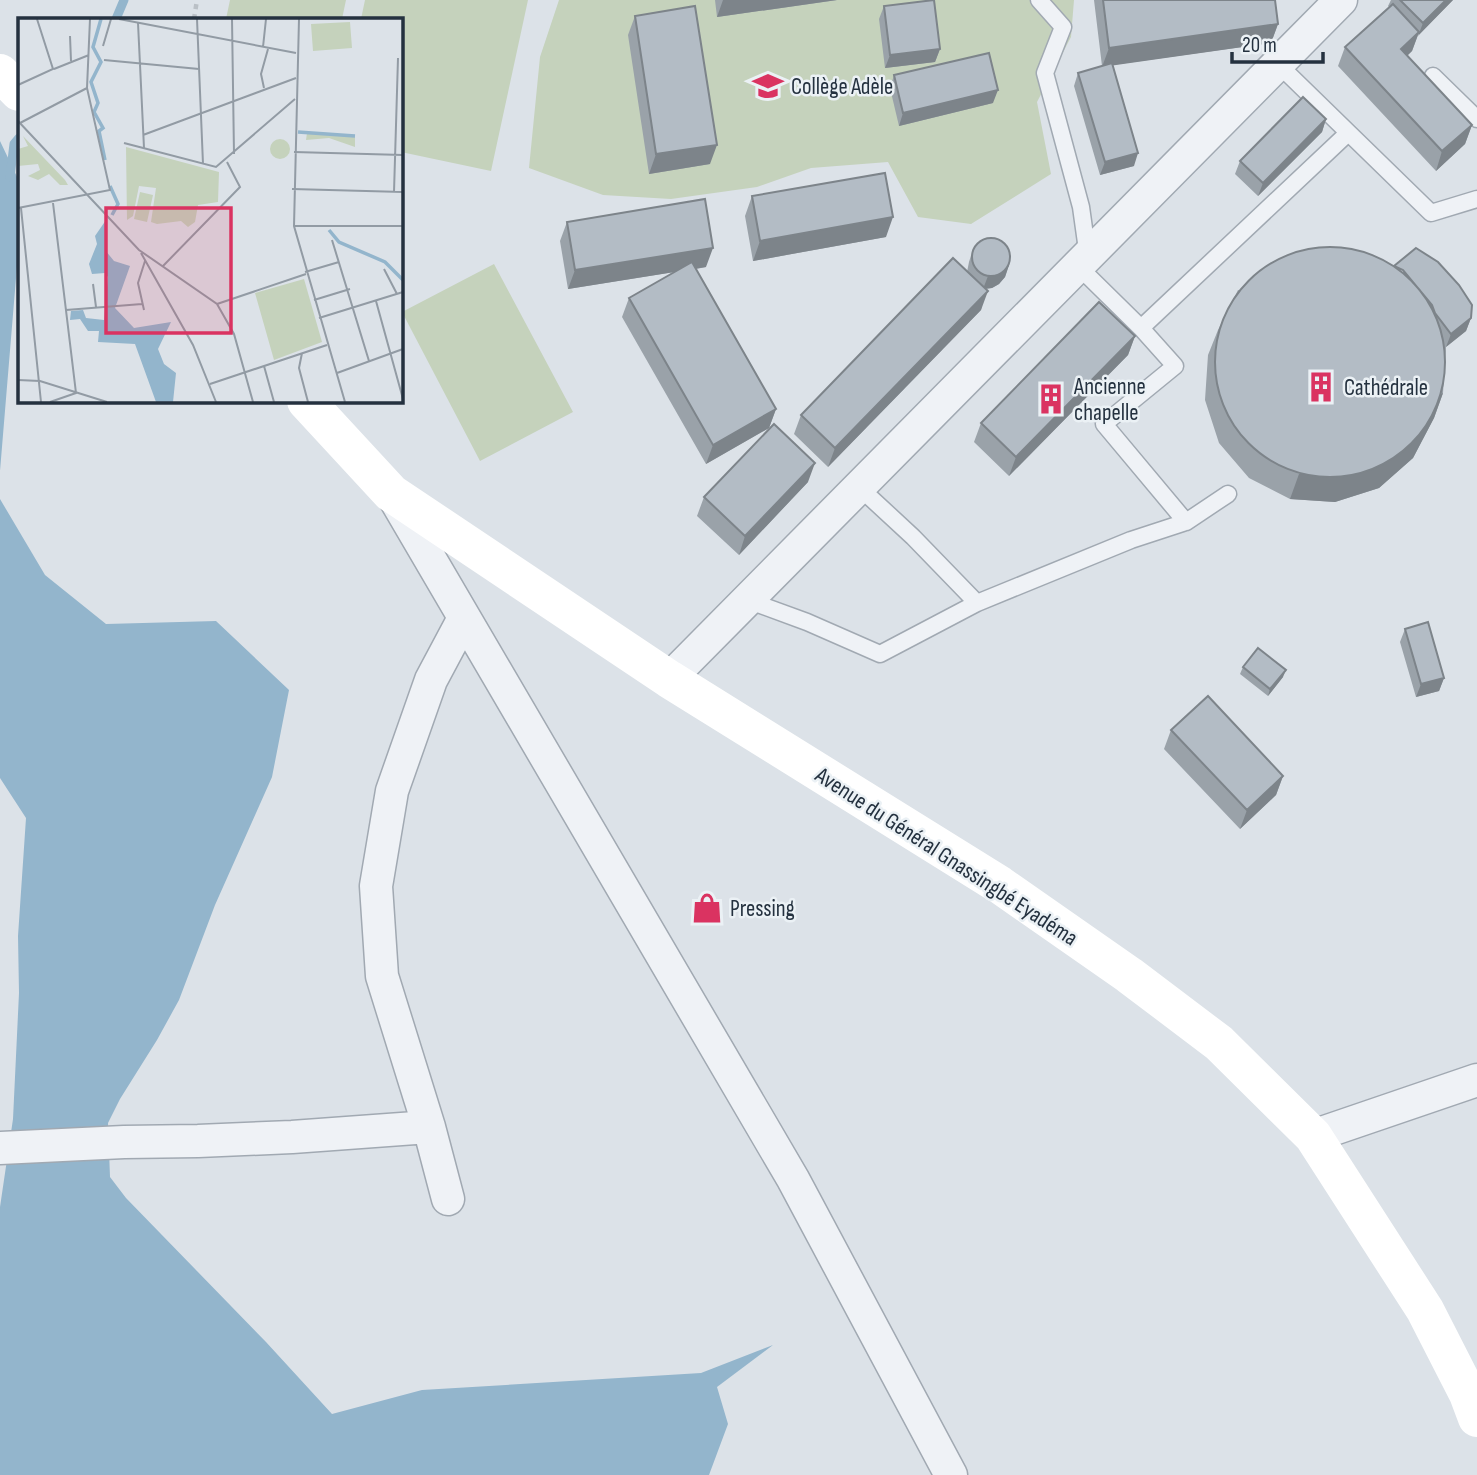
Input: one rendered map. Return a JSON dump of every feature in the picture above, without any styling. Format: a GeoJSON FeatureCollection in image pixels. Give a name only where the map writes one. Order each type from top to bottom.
{"type":"FeatureCollection","features":[{"type":"Feature","properties":{"kind":"main road","name":"Avenue du Général Gnassingbé Eyadéma"},"geometry":{"type":"LineString","coordinates":[[307,402],[391,493],[669,679],[1000,885],[1129,975],[1219,1043],[1313,1136],[1425,1310],[1468,1394],[1477,1418]]}},
{"type":"Feature","properties":{"kind":"street"},"geometry":{"type":"LineString","coordinates":[[669,679],[1341,0]]}},
{"type":"Feature","properties":{"kind":"street"},"geometry":{"type":"LineString","coordinates":[[391,493],[793,1179],[951,1475]]}},
{"type":"Feature","properties":{"kind":"street"},"geometry":{"type":"LineString","coordinates":[[448,1199],[429,1127],[382,976],[376,886],[393,791],[431,680],[464,618]]}},
{"type":"Feature","properties":{"kind":"street"},"geometry":{"type":"LineString","coordinates":[[1313,1136],[1477,1080]]}},
{"type":"Feature","properties":{"kind":"street"},"geometry":{"type":"LineString","coordinates":[[0,1148],[279,1138],[429,1127]]}},
{"type":"Feature","properties":{"kind":"lane"},"geometry":{"type":"LineString","coordinates":[[1039,0],[1063,27],[1045,73],[1081,207],[1083,262],[1175,366],[1104,424],[1186,522]]}},
{"type":"Feature","properties":{"kind":"lane"},"geometry":{"type":"LineString","coordinates":[[1278,64],[1431,213],[1477,199]]}},
{"type":"Feature","properties":{"kind":"lane"},"geometry":{"type":"LineString","coordinates":[[1433,76],[1477,119]]}},
{"type":"Feature","properties":{"kind":"lane"},"geometry":{"type":"LineString","coordinates":[[1141,328],[1348,133]]}},
{"type":"Feature","properties":{"kind":"lane"},"geometry":{"type":"LineString","coordinates":[[859,487],[913,537],[977,603]]}},
{"type":"Feature","properties":{"kind":"lane"},"geometry":{"type":"LineString","coordinates":[[747,600],[807,622],[880,654],[977,603],[1131,540],[1186,522],[1228,494]]}},
{"type":"Feature","properties":{"kind":"path"},"geometry":{"type":"LineString","coordinates":[[194,18],[197,0]]}},
{"type":"Feature","properties":{"kind":"green space"},"geometry":{"type":"Polygon","coordinates":[[[230,0],[346,0],[342,18],[226,18],[230,0]]]}},
{"type":"Feature","properties":{"kind":"green space"},"geometry":{"type":"Polygon","coordinates":[[[365,0],[528,0],[491,171],[402,152],[402,18],[361,18],[365,0]]]}},
{"type":"Feature","properties":{"kind":"green space"},"geometry":{"type":"Polygon","coordinates":[[[559,0],[1074,0],[1071,37],[1037,102],[1051,174],[971,224],[918,217],[888,162],[811,168],[757,187],[671,199],[603,195],[529,168],[540,57],[559,0]]]}},
{"type":"Feature","properties":{"kind":"green space"},"geometry":{"type":"Polygon","coordinates":[[[494,264],[573,412],[480,461],[402,312],[494,264]]]}},
{"type":"Feature","properties":{"kind":"water"},"geometry":{"type":"Polygon","coordinates":[[[0,141],[18,179],[18,254],[0,471],[0,141]]]}},
{"type":"Feature","properties":{"kind":"water"},"geometry":{"type":"Polygon","coordinates":[[[0,499],[45,575],[106,624],[216,621],[289,690],[272,777],[215,905],[179,1000],[108,1123],[110,1177],[126,1198],[332,1414],[422,1390],[701,1373],[773,1345],[717,1387],[728,1424],[709,1475],[0,1475],[0,1207],[13,1119],[19,993],[18,936],[26,818],[0,778],[0,499]]]}},
{"type":"Feature","properties":{"kind":"building"},"geometry":{"type":"Polygon","coordinates":[[[934,0],[940,49],[890,55],[884,6],[934,0]]]}},
{"type":"Feature","properties":{"kind":"building"},"geometry":{"type":"Polygon","coordinates":[[[1103,0],[1275,0],[1278,24],[1109,48],[1103,0]]]}},
{"type":"Feature","properties":{"kind":"building"},"geometry":{"type":"Polygon","coordinates":[[[1400,0],[1446,0],[1423,23],[1400,0]]]}},
{"type":"Feature","properties":{"kind":"building"},"geometry":{"type":"Polygon","coordinates":[[[1393,4],[1419,32],[1401,49],[1472,125],[1442,151],[1345,47],[1393,4]]]}},
{"type":"Feature","properties":{"kind":"building"},"geometry":{"type":"Polygon","coordinates":[[[695,6],[717,145],[656,154],[635,16],[695,6]]]}},
{"type":"Feature","properties":{"kind":"building"},"geometry":{"type":"Polygon","coordinates":[[[989,53],[998,90],[903,113],[894,75],[989,53]]]}},
{"type":"Feature","properties":{"kind":"building"},"geometry":{"type":"Polygon","coordinates":[[[1112,63],[1138,153],[1105,162],[1078,73],[1112,63]]]}},
{"type":"Feature","properties":{"kind":"building"},"geometry":{"type":"Polygon","coordinates":[[[1303,97],[1326,119],[1263,183],[1240,161],[1303,97]]]}},
{"type":"Feature","properties":{"kind":"building"},"geometry":{"type":"Polygon","coordinates":[[[885,173],[893,217],[760,241],[752,196],[885,173]]]}},
{"type":"Feature","properties":{"kind":"building"},"geometry":{"type":"Polygon","coordinates":[[[705,199],[713,248],[575,270],[567,222],[705,199]]]}},
{"type":"Feature","properties":{"kind":"building"},"geometry":{"type":"Polygon","coordinates":[[[991,238],[1005,243],[1010,257],[1005,271],[991,276],[977,271],[972,257],[977,243],[991,238]]]}},
{"type":"Feature","properties":{"kind":"building","name":"Cathédrale"},"geometry":{"type":"Polygon","coordinates":[[[1330,247],[1352,249],[1374,256],[1394,266],[1419,289],[1440,329],[1445,362],[1443,384],[1436,406],[1426,426],[1403,451],[1363,472],[1330,477],[1308,475],[1286,468],[1266,458],[1241,435],[1220,395],[1215,362],[1217,340],[1224,318],[1234,298],[1257,273],[1297,252],[1330,247]]]}},
{"type":"Feature","properties":{"kind":"building"},"geometry":{"type":"Polygon","coordinates":[[[1416,248],[1438,262],[1459,285],[1472,305],[1471,318],[1451,334],[1432,305],[1403,270],[1394,266],[1416,248]]]}},
{"type":"Feature","properties":{"kind":"building"},"geometry":{"type":"Polygon","coordinates":[[[953,258],[988,291],[835,448],[801,415],[953,258]]]}},
{"type":"Feature","properties":{"kind":"building"},"geometry":{"type":"Polygon","coordinates":[[[692,262],[776,409],[713,445],[629,298],[692,262]]]}},
{"type":"Feature","properties":{"kind":"building","name":"Ancienne chapelle"},"geometry":{"type":"Polygon","coordinates":[[[1099,302],[1135,336],[1016,457],[981,423],[1099,302]]]}},
{"type":"Feature","properties":{"kind":"building"},"geometry":{"type":"Polygon","coordinates":[[[774,424],[815,463],[745,536],[704,497],[774,424]]]}},
{"type":"Feature","properties":{"kind":"building"},"geometry":{"type":"Polygon","coordinates":[[[1428,622],[1444,678],[1421,684],[1405,629],[1428,622]]]}},
{"type":"Feature","properties":{"kind":"building"},"geometry":{"type":"Polygon","coordinates":[[[1258,648],[1286,670],[1270,689],[1243,667],[1258,648]]]}},
{"type":"Feature","properties":{"kind":"building"},"geometry":{"type":"Polygon","coordinates":[[[1208,696],[1283,776],[1247,810],[1171,730],[1208,696]]]}},
{"type":"Feature","properties":{"kind":"waterway"},"geometry":{"type":"LineString","coordinates":[[116,18],[124,0]]}},
{"type":"Feature","properties":{"kind":"waterway"},"geometry":{"type":"LineString","coordinates":[[10,177],[14,144],[18,139]]}},
{"type":"Feature","properties":{"kind":"place","name":"Collège Adèle"},"geometry":{"type":"Point","coordinates":[768,86]}},
{"type":"Feature","properties":{"kind":"place","name":"Cathédrale"},"geometry":{"type":"Point","coordinates":[1321,387]}},
{"type":"Feature","properties":{"kind":"place","name":"Ancienne chapelle"},"geometry":{"type":"Point","coordinates":[1051,399]}},
{"type":"Feature","properties":{"kind":"place","name":"Pressing"},"geometry":{"type":"Point","coordinates":[707,908]}}]}
